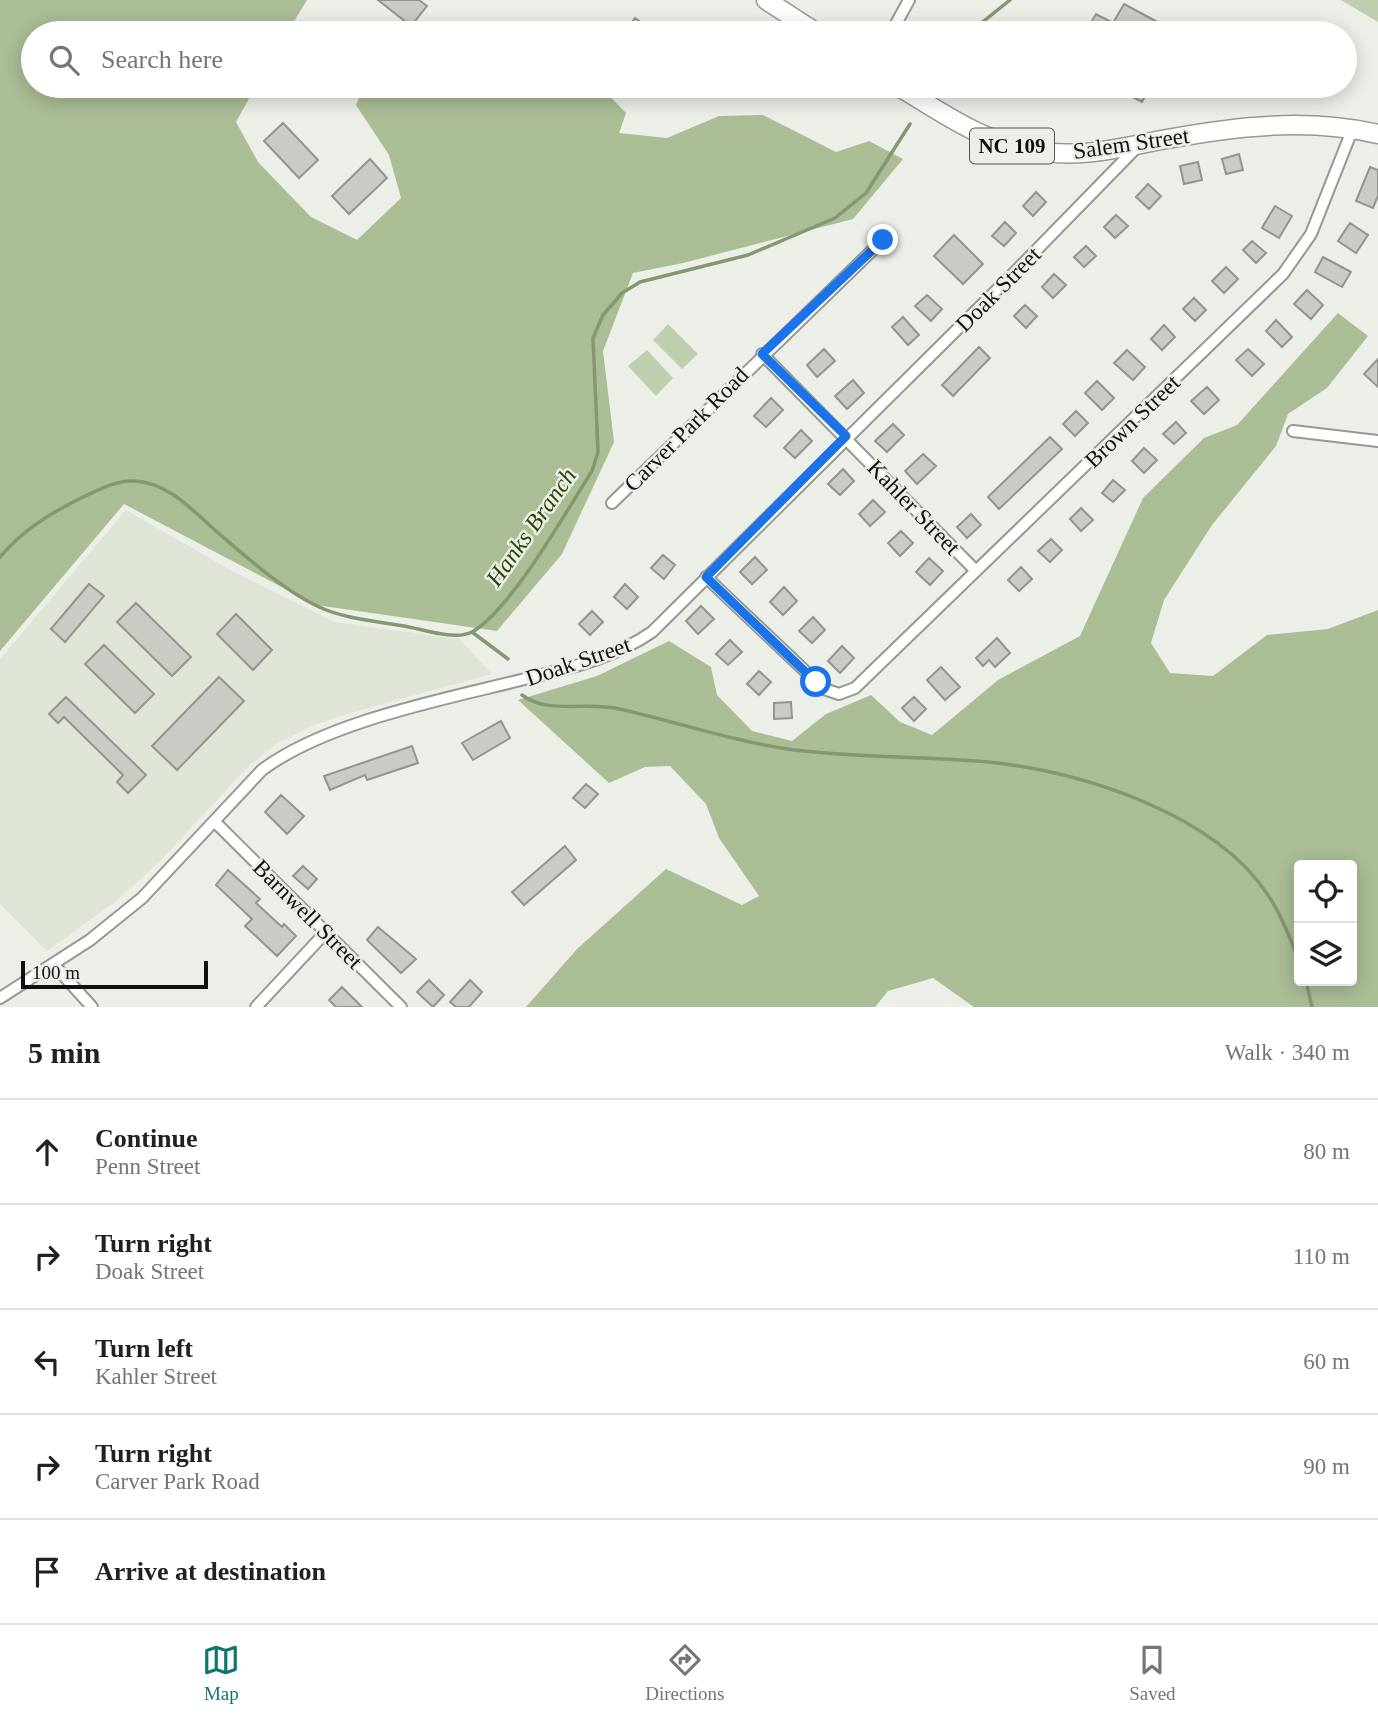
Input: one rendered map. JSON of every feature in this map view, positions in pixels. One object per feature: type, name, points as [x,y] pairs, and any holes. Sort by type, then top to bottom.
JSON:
[{"type":"main road","points":[[766,0],[798,21]]},
{"type":"main road","name":"Salem Street","points":[[918,98],[962,125],[1015,147],[1068,154],[1107,151],[1213,131],[1293,123],[1353,128],[1378,134]]},
{"type":"street","points":[[898,21],[909,0]]},
{"type":"street","name":"Brown Street","points":[[706,577],[824,689],[839,694],[848,692],[863,681],[1283,274],[1311,234],[1353,128]]},
{"type":"street","name":"Doak Street","points":[[0,998],[54,965],[142,898],[262,770],[308,741],[612,654],[652,632],[846,436],[1013,274],[1140,144]]},
{"type":"street","name":"Carver Park Road","points":[[612,503],[762,354],[883,240]]},
{"type":"street","name":"Kahler Street","points":[[762,354],[846,436],[976,571]]},
{"type":"street","points":[[1293,431],[1378,441]]},
{"type":"street","name":"Barnwell Street","points":[[215,822],[401,1007]]},
{"type":"street","points":[[256,1007],[326,932]]},
{"type":"street","points":[[54,965],[92,1007]]},
{"type":"shaded area","points":[[126,510],[229,569],[335,622],[459,639],[492,674],[357,711],[317,724],[277,743],[248,767],[157,864],[115,902],[47,951],[0,904],[0,659]]},
{"type":"green space","points":[[0,0],[307,0],[294,21],[21,21],[21,98],[249,98],[236,122],[258,162],[311,217],[357,240],[401,198],[389,155],[356,105],[359,98],[612,98],[626,113],[619,133],[667,138],[719,116],[763,115],[836,152],[869,141],[903,159],[853,219],[683,263],[633,273],[603,351],[614,442],[562,554],[497,631],[316,605],[124,504],[0,651]]},
{"type":"green space","points":[[1341,0],[1378,0],[1378,22]]},
{"type":"green space","points":[[1338,313],[1368,336],[1327,388],[1288,414],[1276,446],[1212,525],[1164,600],[1151,643],[1170,673],[1213,676],[1267,635],[1328,629],[1378,610],[1378,1007],[974,1007],[933,978],[888,991],[875,1007],[526,1007],[577,949],[666,869],[742,905],[759,896],[719,838],[706,804],[670,766],[645,767],[609,783],[518,700],[597,676],[669,641],[711,667],[717,695],[752,731],[792,741],[826,714],[871,695],[900,722],[932,735],[998,680],[1080,636],[1143,498],[1204,438],[1237,425]]},
{"type":"green space","points":[[668,324],[698,354],[682,369],[653,340]]},
{"type":"green space","points":[[647,350],[673,378],[656,396],[628,366]]},
{"type":"building","points":[[378,0],[419,0],[427,6],[415,21],[405,21]]},
{"type":"building","points":[[1124,4],[1156,21],[1114,21]]},
{"type":"building","points":[[1096,14],[1109,21],[1092,21]]},
{"type":"building","points":[[283,123],[318,160],[299,178],[264,141]]},
{"type":"building","points":[[1239,154],[1243,170],[1226,174],[1222,159]]},
{"type":"building","points":[[370,159],[387,178],[349,214],[332,196]]},
{"type":"building","points":[[1198,162],[1202,180],[1184,184],[1180,166]]},
{"type":"building","points":[[1370,167],[1378,170],[1378,196],[1373,208],[1356,201]]},
{"type":"building","points":[[1148,184],[1161,196],[1149,209],[1136,197]]},
{"type":"building","points":[[1036,192],[1046,202],[1033,216],[1023,206]]},
{"type":"building","points":[[1275,206],[1292,216],[1279,238],[1262,228]]},
{"type":"building","points":[[1116,215],[1128,226],[1115,238],[1104,227]]},
{"type":"building","points":[[1005,222],[1016,233],[1004,246],[992,236]]},
{"type":"building","points":[[1350,223],[1368,235],[1356,253],[1338,241]]},
{"type":"building","points":[[954,235],[983,264],[963,284],[934,256]]},
{"type":"building","points":[[1252,241],[1266,253],[1256,263],[1243,250]]},
{"type":"building","points":[[1086,246],[1096,256],[1084,267],[1074,257]]},
{"type":"building","points":[[1323,257],[1351,272],[1342,287],[1315,272]]},
{"type":"building","points":[[1226,267],[1238,279],[1224,293],[1212,281]]},
{"type":"building","points":[[1054,274],[1066,285],[1053,298],[1042,287]]},
{"type":"building","points":[[1307,290],[1323,305],[1311,319],[1294,304]]},
{"type":"building","points":[[927,295],[942,309],[931,321],[915,306]]},
{"type":"building","points":[[1194,298],[1206,310],[1195,321],[1183,309]]},
{"type":"building","points":[[1025,305],[1037,316],[1026,328],[1014,316]]},
{"type":"building","points":[[903,317],[919,335],[908,345],[892,327]]},
{"type":"building","points":[[1276,320],[1292,337],[1282,347],[1266,331]]},
{"type":"building","points":[[1164,325],[1175,337],[1162,350],[1151,339]]},
{"type":"building","points":[[979,347],[990,358],[953,396],[942,385]]},
{"type":"building","points":[[824,349],[835,361],[817,377],[807,365]]},
{"type":"building","points":[[1248,349],[1264,364],[1252,376],[1236,360]]},
{"type":"building","points":[[1127,350],[1145,367],[1133,380],[1114,363]]},
{"type":"building","points":[[1378,359],[1378,387],[1364,374]]},
{"type":"building","points":[[853,380],[864,393],[847,409],[835,396]]},
{"type":"building","points":[[1097,381],[1114,398],[1102,410],[1085,393]]},
{"type":"building","points":[[1207,387],[1219,400],[1204,414],[1191,401]]},
{"type":"building","points":[[771,398],[783,410],[766,427],[754,416]]},
{"type":"building","points":[[1076,411],[1088,423],[1075,436],[1063,424]]},
{"type":"building","points":[[1176,422],[1186,433],[1174,444],[1163,434]]},
{"type":"building","points":[[893,424],[904,435],[887,452],[875,441]]},
{"type":"building","points":[[801,430],[812,441],[795,458],[784,448]]},
{"type":"building","points":[[1050,437],[1062,449],[999,509],[988,497]]},
{"type":"building","points":[[1144,448],[1157,460],[1144,473],[1132,461]]},
{"type":"building","points":[[923,454],[936,466],[917,484],[905,471]]},
{"type":"building","points":[[843,469],[854,481],[840,495],[828,484]]},
{"type":"building","points":[[1113,480],[1125,490],[1113,502],[1102,493]]},
{"type":"building","points":[[873,500],[885,512],[870,526],[859,514]]},
{"type":"building","points":[[1081,508],[1093,520],[1081,531],[1070,519]]},
{"type":"building","points":[[971,514],[981,525],[967,538],[957,527]]},
{"type":"building","points":[[901,531],[913,543],[900,556],[888,543]]},
{"type":"building","points":[[1051,539],[1062,550],[1050,562],[1038,551]]},
{"type":"building","points":[[663,555],[675,565],[664,579],[651,568]]},
{"type":"building","points":[[755,557],[767,570],[752,584],[740,572]]},
{"type":"building","points":[[929,558],[943,571],[930,585],[916,572]]},
{"type":"building","points":[[1021,567],[1032,579],[1019,591],[1008,580]]},
{"type":"building","points":[[89,584],[104,596],[65,642],[51,629]]},
{"type":"building","points":[[625,584],[638,597],[627,609],[614,597]]},
{"type":"building","points":[[784,587],[797,601],[783,615],[770,602]]},
{"type":"building","points":[[136,603],[191,657],[172,676],[117,622]]},
{"type":"building","points":[[701,606],[714,619],[698,634],[686,621]]},
{"type":"building","points":[[592,611],[603,622],[590,635],[579,624]]},
{"type":"building","points":[[236,614],[272,650],[253,670],[217,634]]},
{"type":"building","points":[[813,617],[825,630],[812,643],[799,631]]},
{"type":"building","points":[[997,638],[1010,653],[995,667],[989,660],[983,666],[976,658]]},
{"type":"building","points":[[730,640],[742,652],[728,665],[716,654]]},
{"type":"building","points":[[104,645],[154,694],[135,713],[85,664]]},
{"type":"building","points":[[842,646],[854,658],[840,673],[828,661]]},
{"type":"building","points":[[941,667],[960,687],[945,700],[927,680]]},
{"type":"building","points":[[759,671],[771,682],[759,695],[747,684]]},
{"type":"building","points":[[219,677],[244,701],[177,770],[152,746]]},
{"type":"building","points":[[66,697],[146,775],[128,793],[117,782],[123,775],[64,717],[58,723],[49,714]]},
{"type":"building","points":[[914,697],[926,709],[914,721],[902,708]]},
{"type":"building","points":[[791,702],[792,718],[774,719],[774,703]]},
{"type":"building","points":[[501,721],[510,738],[473,760],[462,743]]},
{"type":"building","points":[[412,746],[418,763],[367,780],[365,775],[330,790],[324,776]]},
{"type":"building","points":[[586,784],[598,794],[585,808],[573,798]]},
{"type":"building","points":[[281,795],[304,816],[287,834],[265,812]]},
{"type":"building","points":[[565,846],[576,860],[524,905],[512,892]]},
{"type":"building","points":[[303,866],[317,879],[308,889],[293,876]]},
{"type":"building","points":[[228,870],[260,899],[256,903],[296,936],[277,956],[245,926],[252,919],[216,885]]},
{"type":"building","points":[[378,927],[416,959],[401,973],[367,940]]},
{"type":"building","points":[[429,980],[444,995],[433,1007],[417,992]]},
{"type":"building","points":[[470,980],[482,992],[469,1007],[456,1007],[450,1002]]},
{"type":"building","points":[[342,987],[362,1007],[336,1007],[329,1000]]},
{"type":"waterway","name":"Hanks Branch","points":[[984,21],[1010,0]]},
{"type":"waterway","name":"Hanks Branch","points":[[0,557],[37,523],[81,498],[121,482],[148,483],[183,502],[268,574],[317,606],[349,617],[438,634],[457,635],[472,632],[504,603],[521,582],[592,471],[598,452],[593,338],[603,315],[622,293],[640,282],[748,255],[835,218],[866,193],[910,124]]},
{"type":"waterway","points":[[472,632],[508,659]]},
{"type":"waterway","points":[[522,695],[544,705],[619,709],[728,737],[794,750],[989,762],[1064,775],[1104,787],[1181,820],[1215,841],[1244,866],[1268,895],[1294,949]]},
{"type":"waterway","points":[[1307,986],[1312,1007]]},
{"type":"route","points":[[816,682],[706,577],[846,436],[762,354],[883,240]]}]
